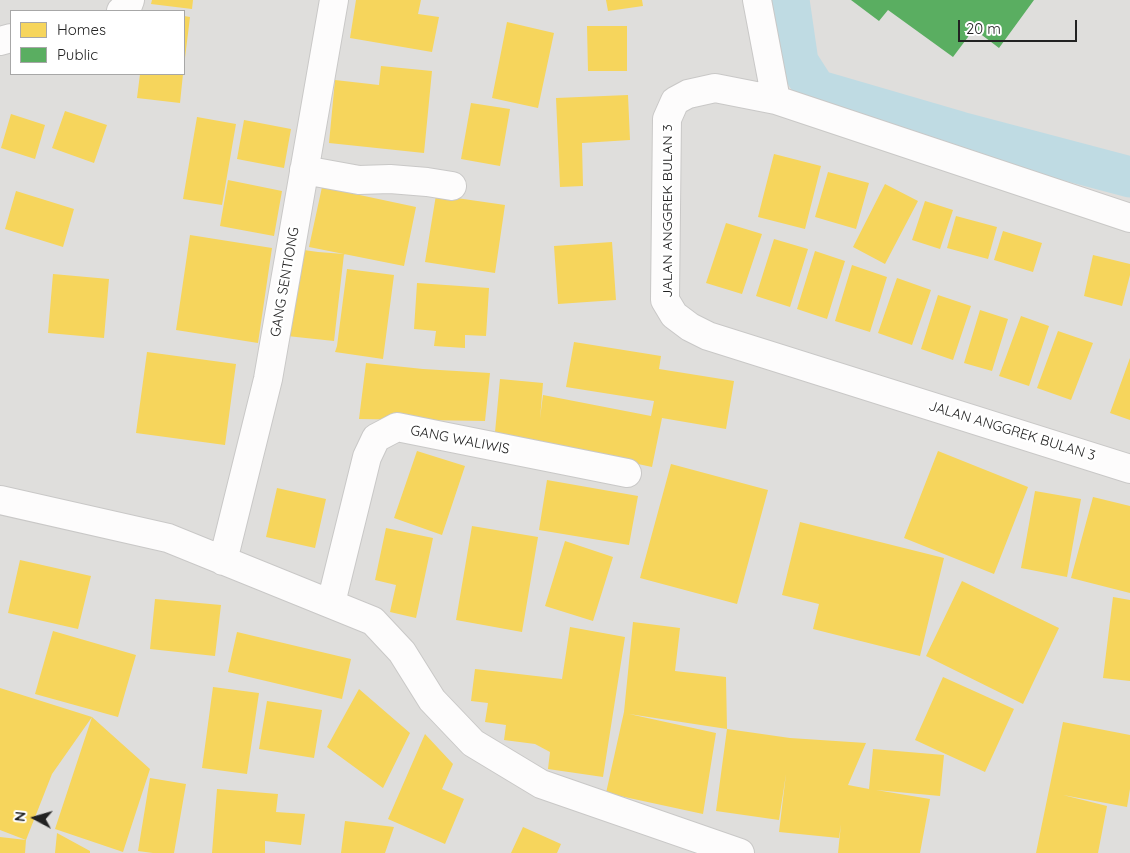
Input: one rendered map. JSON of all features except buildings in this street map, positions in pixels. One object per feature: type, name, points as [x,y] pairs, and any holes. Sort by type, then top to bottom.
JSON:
[{"type":"street","points":[[123,10],[127,8],[130,0]]},
{"type":"street","name":"GANG SENTIONG","points":[[223,560],[268,379],[334,0]]},
{"type":"street","points":[[757,0],[776,100]]},
{"type":"street","name":"JALAN ANGGREK BULAN 3","points":[[1130,218],[776,100],[715,88],[688,94],[675,101],[667,119],[665,300],[674,315],[690,327],[708,336],[1130,469]]},
{"type":"street","points":[[304,170],[359,180],[427,182],[452,186]]},
{"type":"street","name":"GANG WALIWIS","points":[[331,603],[366,457],[376,438],[397,427],[627,473]]},
{"type":"street","points":[[0,500],[168,538],[373,621],[402,652],[432,700],[473,743],[541,784],[740,853]]},
{"type":"shaded area","points":[[0,0],[1130,0],[1130,853],[0,853]]},
{"type":"waterway","points":[[789,0],[798,62],[816,90],[960,132],[1130,177]]}]
